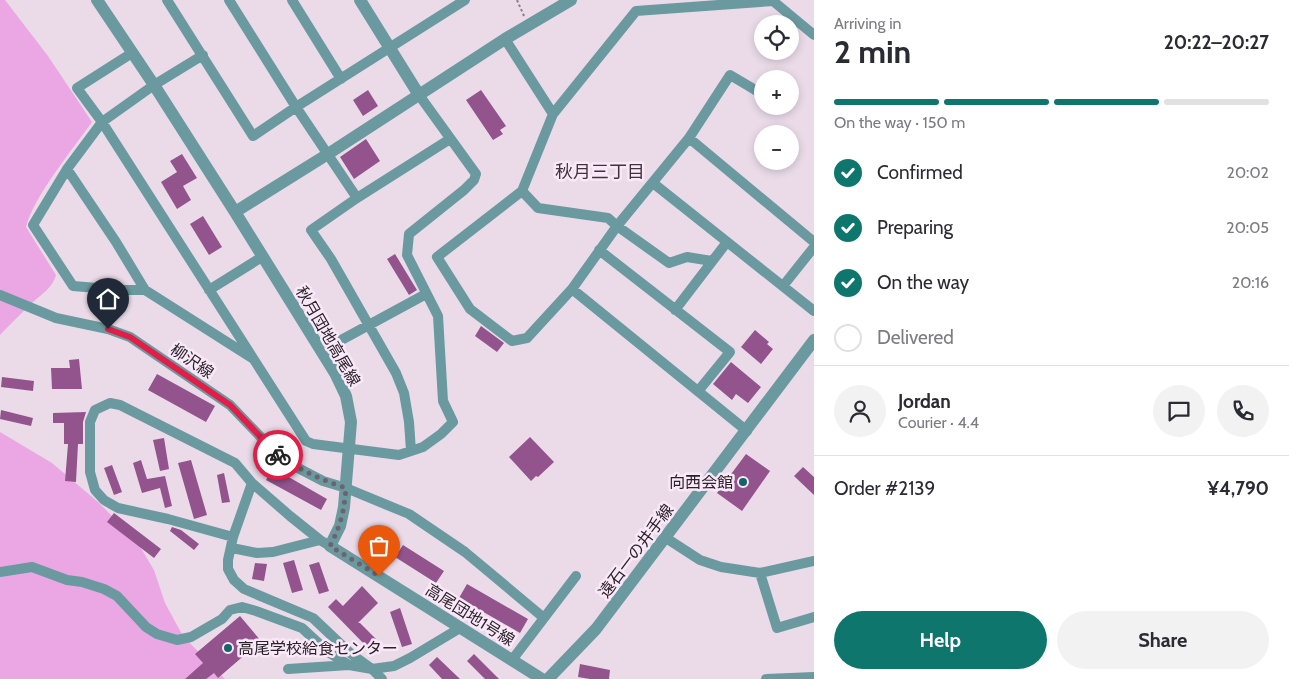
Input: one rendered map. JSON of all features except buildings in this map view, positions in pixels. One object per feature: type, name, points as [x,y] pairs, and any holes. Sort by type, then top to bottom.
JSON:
[{"type":"street","name":"秋月団地高尾線","points":[[98,0],[235,212],[335,373],[346,396],[351,422],[344,506],[340,526],[325,543]]},
{"type":"street","points":[[168,0],[253,136],[465,0]]},
{"type":"street","points":[[229,0],[356,198]]},
{"type":"street","points":[[292,0],[341,79]]},
{"type":"street","points":[[132,53],[77,88],[102,122],[306,441],[313,444],[398,455],[423,447],[441,434],[453,422],[443,401],[438,316],[407,255],[409,234],[464,190],[474,180],[476,174],[420,95],[360,0]]},
{"type":"street","points":[[235,212],[528,25],[571,0]]},
{"type":"street","points":[[754,89],[730,75],[689,138],[617,226],[572,289],[527,338],[512,341],[470,309],[437,257],[522,191],[553,114],[636,11],[703,4],[773,1],[814,35]]},
{"type":"street","points":[[506,39],[553,114]]},
{"type":"street","points":[[145,290],[73,286],[33,225],[42,208],[102,122],[154,85],[203,55]]},
{"type":"street","points":[[689,138],[814,242]]},
{"type":"street","points":[[411,451],[404,393],[396,373],[331,260],[311,230],[356,198],[450,139]]},
{"type":"street","points":[[68,170],[116,242],[145,290],[255,360]]},
{"type":"street","points":[[653,183],[814,311]]},
{"type":"street","points":[[522,191],[538,208],[608,218],[669,263],[687,257],[712,260]]},
{"type":"street","points":[[675,310],[727,242]]},
{"type":"street","points":[[783,286],[814,247]]},
{"type":"street","points":[[600,250],[730,352],[699,390]]},
{"type":"street","points":[[209,290],[262,257]]},
{"type":"street","points":[[572,289],[699,390],[747,431]]},
{"type":"street","points":[[321,351],[426,294]]},
{"type":"street","name":"柳沢線","points":[[0,295],[56,318],[108,329],[130,337],[230,405],[276,453],[298,468],[323,481],[346,488],[409,514],[465,552],[544,618]]},
{"type":"street","name":"遠石一の井手線","points":[[548,679],[596,629],[814,340]]},
{"type":"street","points":[[110,403],[120,405],[235,463],[252,482],[325,543],[257,553],[168,519],[118,508],[104,500],[95,490],[90,472],[90,422],[95,410],[110,403]]},
{"type":"street","points":[[252,482],[228,560],[228,569],[234,580],[244,589],[313,618],[350,654],[372,669],[382,679]]},
{"type":"street","points":[[666,538],[700,560],[721,567],[760,572],[814,561]]},
{"type":"street","name":"高尾団地1号線","points":[[325,543],[542,679]]},
{"type":"street","points":[[0,572],[32,568],[66,580],[82,582],[104,589],[116,596],[146,627],[157,634],[177,640],[191,637],[222,619],[230,610],[242,607],[256,610],[302,628],[328,652],[349,666]]},
{"type":"street","points":[[760,572],[777,628],[814,617]]},
{"type":"street","points":[[512,660],[576,576]]},
{"type":"street","points":[[288,669],[349,666],[372,669],[394,666],[460,628]]},
{"type":"street","points":[[766,679],[814,676]]},
{"type":"path","points":[[517,0],[528,25]]},
{"type":"shaded area","points":[[0,0],[5,0],[48,56],[92,122],[45,187],[30,215],[26,227],[56,275],[54,280],[48,289],[0,335]]},
{"type":"shaded area","points":[[0,432],[52,463],[98,502],[136,540],[154,570],[165,603],[183,636],[225,679],[0,679]]},
{"type":"way so far","points":[[278,455],[323,481],[346,488],[340,526],[330,546],[379,576]]},
{"type":"place","name":"向西会館","points":[[743,482]]},
{"type":"place","name":"高尾学校給食センター","points":[[228,648]]},
{"type":"district","name":"秋月三丁目","points":[[600,172]]},
{"type":"route","points":[[108,329],[130,337],[230,405],[278,455]]}]
